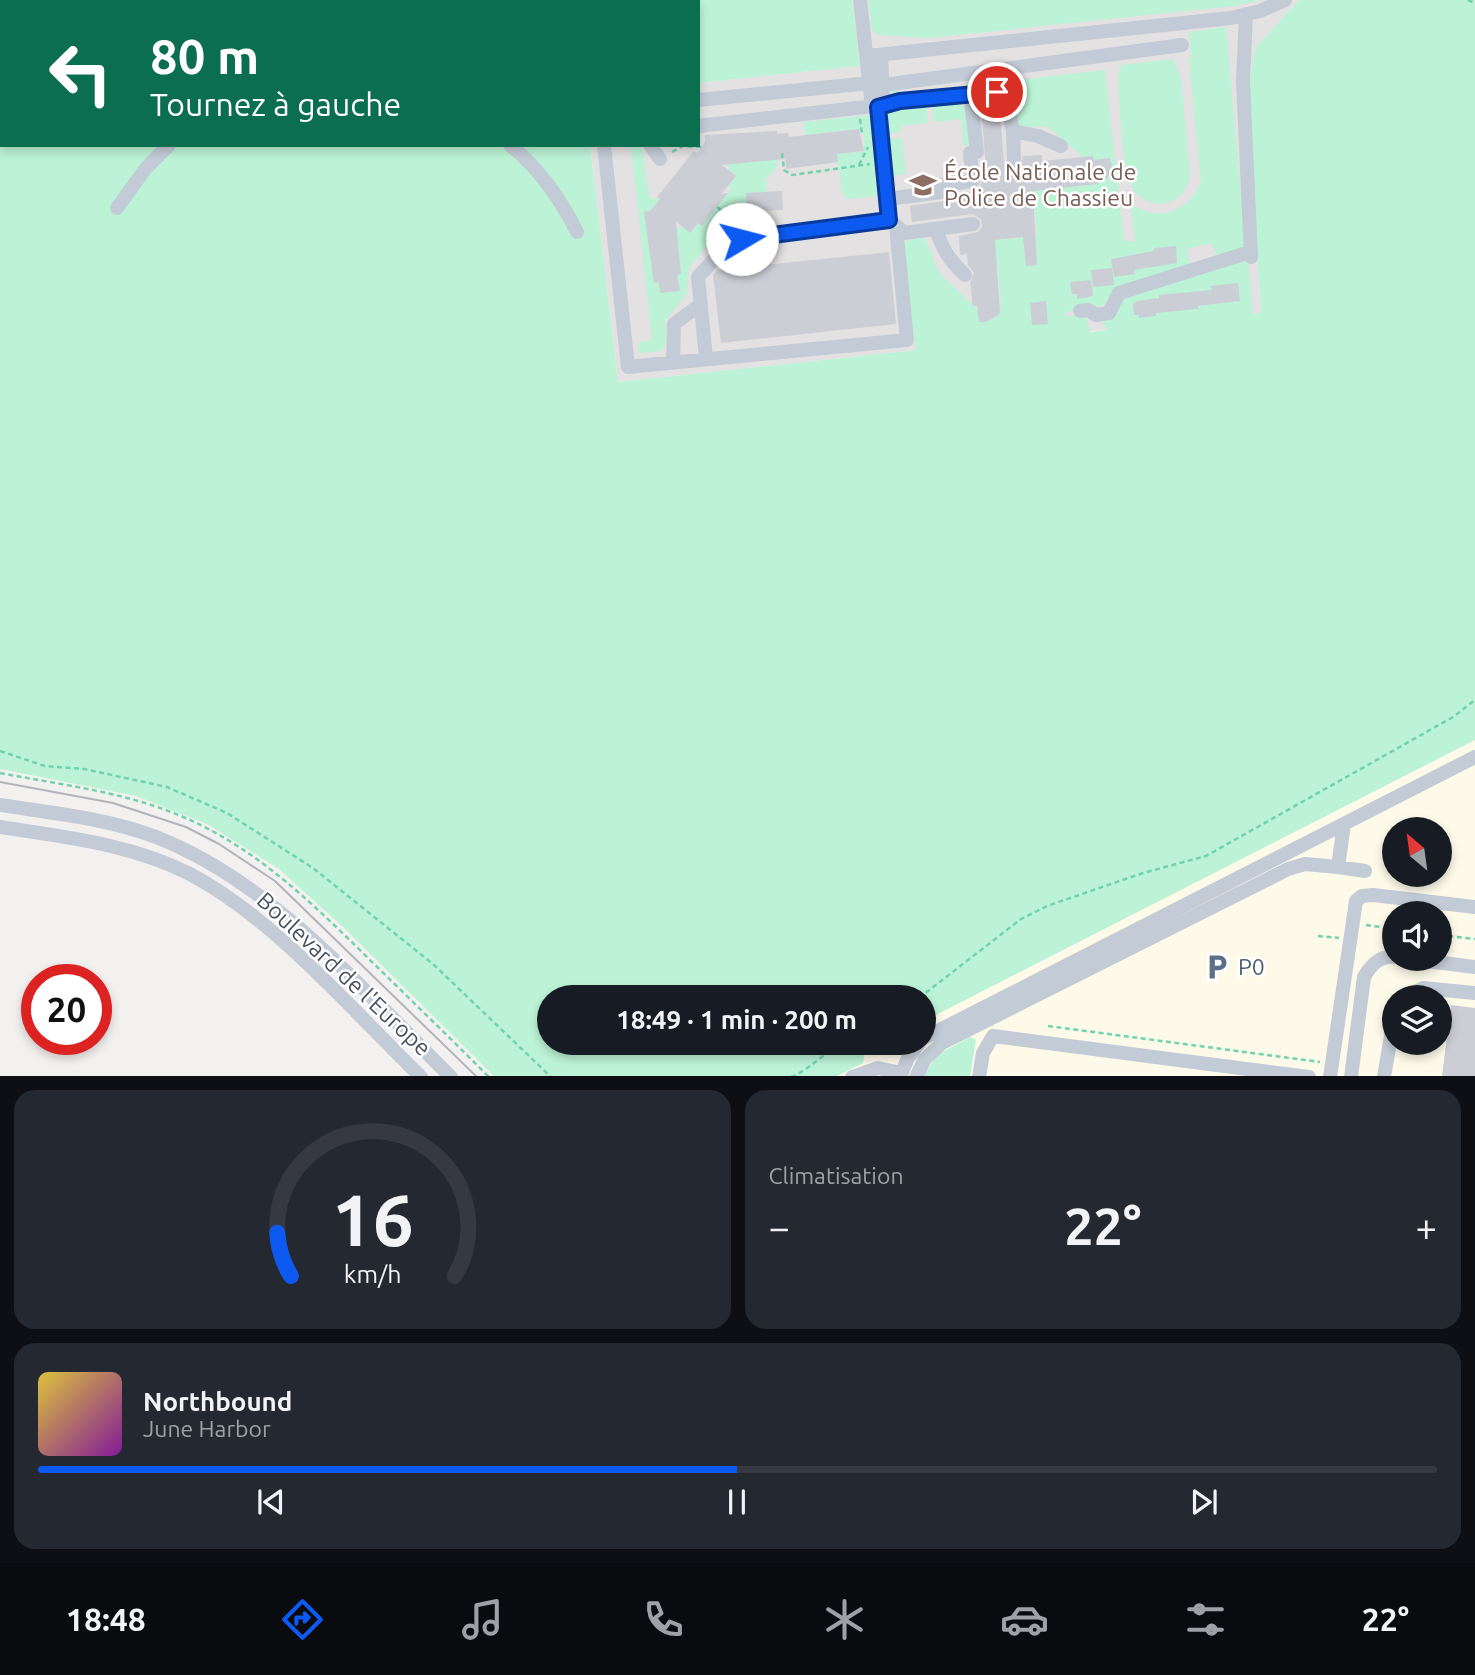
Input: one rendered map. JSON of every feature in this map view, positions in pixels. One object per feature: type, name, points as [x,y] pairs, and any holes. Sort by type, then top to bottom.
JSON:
[{"type":"street","points":[[604,147],[628,367],[906,340],[883,162],[878,107],[883,96],[876,84],[874,55],[860,0]]},
{"type":"street","points":[[874,55],[1246,14],[1284,0]]},
{"type":"street","points":[[1080,311],[1088,310],[1096,315],[1109,313],[1119,293],[1250,255],[1242,81],[1246,14]]},
{"type":"street","points":[[700,100],[876,84],[1182,45]]},
{"type":"street","points":[[700,126],[997,92],[1006,97],[1013,131],[1014,161]]},
{"type":"street","points":[[887,198],[942,192],[941,185],[973,181],[970,153],[977,152],[970,94]]},
{"type":"street","points":[[1013,131],[1038,136],[1060,146]]},
{"type":"street","points":[[117,208],[146,168],[167,147]]},
{"type":"street","points":[[512,147],[542,176],[577,232]]},
{"type":"street","points":[[651,147],[660,159]]},
{"type":"street","points":[[706,358],[698,277],[722,251],[742,239],[892,223],[904,233],[973,224]]},
{"type":"street","points":[[936,229],[940,244],[950,262],[965,275]]},
{"type":"street","points":[[673,362],[674,324],[701,304]]},
{"type":"street","points":[[936,1032],[1475,757]]},
{"type":"street","points":[[0,805],[103,821],[129,828],[158,837],[225,871],[256,891],[294,923],[451,1076]]},
{"type":"street","points":[[1338,867],[1344,824]]},
{"type":"street","name":"Boulevard de l'Europe","points":[[0,827],[104,843],[189,874],[265,924],[421,1076]]},
{"type":"street","points":[[906,1075],[942,1043],[1288,869],[1305,864],[1365,871]]},
{"type":"street","points":[[1328,1070],[1356,901],[1362,895],[1373,895],[1475,907]]},
{"type":"street","points":[[1351,1076],[1364,977],[1372,964],[1382,959]]},
{"type":"street","points":[[1452,964],[1475,967]]},
{"type":"street","points":[[1452,991],[1475,993]]},
{"type":"street","points":[[979,1076],[983,1053],[993,1037],[1309,1076]]},
{"type":"street","points":[[906,1075],[914,1055]]},
{"type":"street","points":[[1384,1076],[1388,1055]]},
{"type":"street","points":[[852,1076],[878,1068],[906,1075]]},
{"type":"path","points":[[1468,0],[1475,3]]},
{"type":"path","points":[[859,165],[869,142]]},
{"type":"path","points":[[660,159],[681,147]]},
{"type":"path","points":[[782,153],[784,170],[792,175],[883,162]]},
{"type":"path","points":[[717,206],[735,220],[742,239]]},
{"type":"path","points":[[936,985],[1020,919],[1059,902],[1206,856],[1452,717],[1475,700]]},
{"type":"path","points":[[0,751],[45,766],[84,769],[167,787],[227,813],[313,868],[433,964],[551,1076]]},
{"type":"path","points":[[1452,936],[1475,939]]},
{"type":"path","points":[[1048,1026],[1328,1070]]},
{"type":"path","points":[[791,1076],[803,1072],[824,1055]]},
{"type":"shaded area","name":"École Nationale de Police de Chassieu","points":[[852,0],[1299,0],[1256,47],[1247,92],[1261,313],[618,382],[590,147],[700,147],[700,83],[859,66]]},
{"type":"shaded area","points":[[1475,739],[1475,1076],[818,1076],[858,1055],[936,1055],[936,1015]]},
{"type":"green space","points":[[700,0],[852,0],[860,66],[700,83]]},
{"type":"green space","points":[[868,0],[1261,0],[1234,6],[929,38],[879,35],[873,32]]},
{"type":"green space","points":[[1299,0],[1475,0],[1475,740],[936,1015],[936,985],[537,985],[537,1055],[864,1055],[863,1063],[837,1076],[494,1076],[343,927],[279,869],[209,825],[136,796],[0,769],[0,147],[590,147],[618,382],[916,350],[902,246],[917,235],[927,242],[941,274],[972,302],[973,306],[977,306],[979,322],[986,322],[1000,311],[1001,302],[996,252],[983,241],[1037,236],[1032,179],[1045,190],[1096,184],[1107,179],[1107,172],[1112,168],[1110,159],[1094,160],[1093,156],[1083,157],[1047,126],[1020,128],[1010,99],[894,97],[891,90],[897,86],[898,94],[1105,70],[1124,241],[1135,241],[1131,204],[1152,213],[1172,211],[1189,200],[1201,181],[1189,32],[1226,27],[1246,251],[1219,258],[1211,243],[1187,249],[1190,267],[1112,293],[1104,305],[1065,312],[1065,316],[1085,315],[1090,332],[1107,330],[1102,321],[1120,297],[1248,259],[1253,314],[1261,313],[1247,92],[1256,47]]},
{"type":"green space","points":[[1173,59],[1181,77],[1190,176],[1179,196],[1166,203],[1155,203],[1140,197],[1130,184],[1123,149],[1118,79],[1121,65]]},
{"type":"green space","points":[[958,103],[965,107],[971,145],[964,146],[961,119],[934,122],[932,106]]},
{"type":"green space","points":[[926,106],[928,123],[901,126],[901,132],[887,134],[885,117],[890,111]]},
{"type":"green space","points":[[869,115],[873,122],[881,191],[875,196],[848,199],[842,193],[837,154],[864,151],[864,133],[860,134],[859,129],[805,135],[804,122]]},
{"type":"green space","points":[[902,138],[906,174],[891,176],[887,139]]},
{"type":"green space","points":[[631,147],[641,147],[650,198],[660,199],[650,211],[644,212],[655,283],[659,282],[660,293],[679,290],[677,275],[681,274],[676,228],[683,227],[690,233],[698,223],[702,225],[731,189],[728,186],[736,176],[729,170],[728,164],[777,157],[778,166],[766,179],[767,192],[746,193],[745,215],[726,221],[689,268],[687,294],[665,321],[667,341],[661,351],[640,353],[637,343],[652,340]]},
{"type":"green space","points":[[970,1037],[976,1040],[970,1076],[924,1076],[937,1055]]},
{"type":"building","points":[[1000,114],[1004,162],[1010,170],[1020,169],[1023,156],[1042,155],[1042,161],[1093,156],[1094,160],[1110,158],[1112,168],[1107,179],[1097,184],[1033,191],[1037,265],[1026,266],[1023,237],[995,240],[1000,311],[999,315],[986,322],[979,322],[977,306],[973,306],[970,283],[974,273],[968,265],[967,254],[960,255],[959,236],[978,232],[982,227],[981,219],[972,214],[912,222],[910,206],[964,198],[970,191],[979,188],[986,172],[982,116]]},
{"type":"building","points":[[859,129],[864,151],[837,154],[838,162],[786,169],[785,159],[722,165],[736,176],[721,194],[728,193],[702,226],[698,223],[690,233],[676,221],[680,291],[660,293],[659,282],[654,283],[644,212],[650,211],[660,199],[657,197],[694,151],[697,153],[705,142],[705,135],[777,131],[777,134],[788,133],[789,137]]},
{"type":"building","points":[[782,191],[783,210],[747,212],[746,193]]},
{"type":"building","points":[[1176,246],[1177,263],[1134,270],[1135,274],[1114,277],[1111,259],[1154,251],[1154,248]]},
{"type":"building","points":[[889,252],[896,324],[721,343],[713,275],[717,270]]},
{"type":"building","points":[[1112,268],[1114,285],[1093,287],[1091,270]]},
{"type":"building","points":[[1091,280],[1093,296],[1077,299],[1077,294],[1072,294],[1070,282]]},
{"type":"building","points":[[1238,283],[1240,301],[1156,313],[1156,316],[1139,318],[1139,315],[1134,315],[1133,304],[1137,301],[1159,298],[1159,295],[1212,290],[1211,286]]},
{"type":"building","points":[[1046,301],[1048,324],[1032,325],[1030,303]]},
{"type":"building","points":[[1452,1005],[1475,1008],[1475,1076],[1442,1076],[1445,1055],[1452,1055]]},
{"type":"tram line","points":[[0,782],[113,803],[186,827],[219,844],[275,881],[476,1076]]},
{"type":"place","name":"École Nationale de Police de Chassieu","points":[[923,185]]},
{"type":"place","name":"P0","points":[[1217,967]]},
{"type":"route","points":[[742,239],[889,220],[878,107],[900,101],[997,92]]}]
